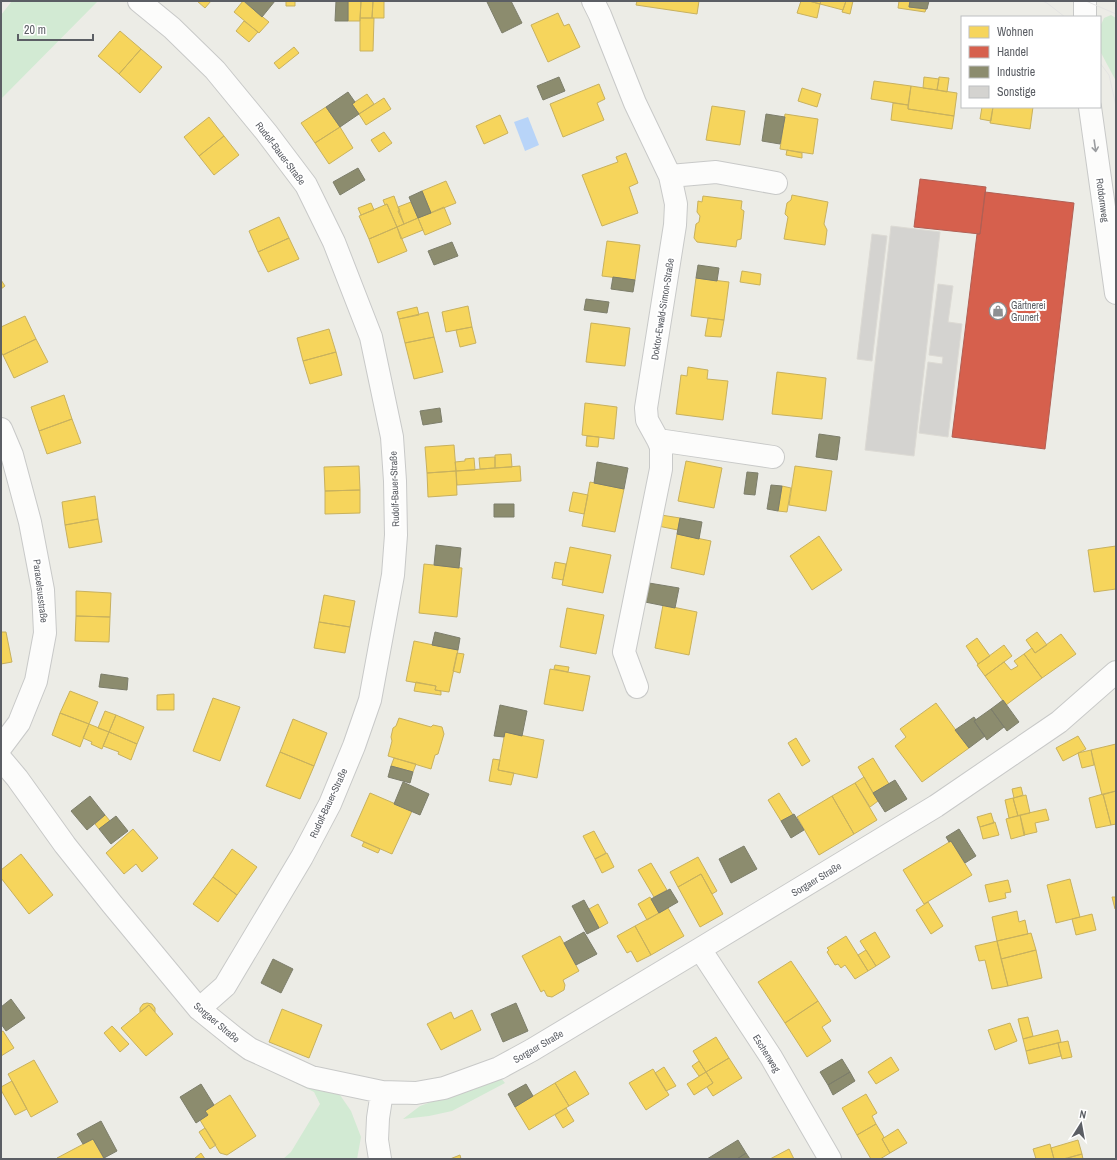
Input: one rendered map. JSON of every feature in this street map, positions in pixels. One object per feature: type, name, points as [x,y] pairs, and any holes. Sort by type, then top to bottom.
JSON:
[{"type":"street","name":"Rudolf-Bauer-Straße","points":[[139,1],[172,28],[215,70],[266,132],[306,185],[334,242],[371,337],[392,437],[395,481],[396,535],[393,575],[370,700],[354,746],[330,804],[302,857],[225,986],[199,1009]]},
{"type":"street","name":"Doktor-Ewald-Simon-Straße","points":[[593,1],[635,103],[670,176],[676,204],[675,225],[646,408],[647,420],[661,447],[661,469],[624,652],[637,687]]},
{"type":"street","points":[[1085,1],[1085,16]]},
{"type":"street","name":"Rotdornweg","points":[[1090,108],[1116,293]]},
{"type":"street","points":[[670,176],[716,172],[776,183]]},
{"type":"street","name":"Paracelsusstraße","points":[[1,429],[12,455],[30,522],[43,590],[46,633],[36,681],[19,723],[1,747]]},
{"type":"street","points":[[658,440],[773,457]]},
{"type":"street","name":"Sorgaer Straße","points":[[1,759],[17,778],[65,845],[199,1009],[250,1049],[311,1077],[382,1092],[416,1094],[444,1088],[499,1068],[532,1050],[700,949],[936,806],[1059,722],[1116,672]]},
{"type":"street","name":"Eschenweg","points":[[700,949],[771,1057],[830,1159]]},
{"type":"street","points":[[380,1159],[377,1140],[378,1118],[382,1092]]},
{"type":"green space","points":[[12,1],[98,1],[1,99],[1,15]]},
{"type":"green space","points":[[1111,15],[1116,18],[1116,81],[1101,53],[1101,25],[1104,18]]},
{"type":"green space","points":[[258,1064],[328,1088],[340,1095],[351,1111],[361,1137],[357,1159],[283,1159],[291,1152],[320,1104],[314,1092]]},
{"type":"green space","points":[[500,1077],[505,1083],[452,1111],[429,1116],[403,1119],[420,1106]]},
{"type":"water","points":[[528,117],[539,145],[525,151],[514,122]]},
{"type":"building: Wohnen","points":[[197,1],[211,1],[205,8]]},
{"type":"building: Wohnen","points":[[243,1],[269,22],[259,33],[234,12]]},
{"type":"building: Wohnen","points":[[286,1],[295,1],[295,6],[286,6]]},
{"type":"building: Wohnen","points":[[348,1],[361,1],[360,21],[348,21]]},
{"type":"building: Wohnen","points":[[361,1],[373,1],[372,18],[360,18]]},
{"type":"building: Wohnen","points":[[373,1],[384,1],[384,18],[372,18]]},
{"type":"building: Wohnen","points":[[637,1],[699,1],[697,14],[636,5]]},
{"type":"building: Wohnen","points":[[801,1],[809,1],[820,4],[817,18],[797,13]]},
{"type":"building: Wohnen","points":[[809,1],[821,1],[820,4]]},
{"type":"building: Wohnen","points":[[821,1],[846,1],[843,10],[820,4]]},
{"type":"building: Wohnen","points":[[846,1],[853,1],[850,14],[842,12]]},
{"type":"building: Wohnen","points":[[899,1],[910,1],[909,7],[926,9],[925,12],[898,8]]},
{"type":"building: Wohnen","points":[[558,13],[564,26],[569,24],[580,47],[548,62],[531,25]]},
{"type":"building: Wohnen","points":[[360,18],[374,18],[373,51],[360,51]]},
{"type":"building: Wohnen","points":[[244,21],[258,32],[249,42],[236,31]]},
{"type":"building: Wohnen","points":[[120,31],[141,49],[119,74],[98,56]]},
{"type":"building: Wohnen","points":[[294,47],[299,53],[279,69],[274,63]]},
{"type":"building: Wohnen","points":[[141,49],[162,67],[140,93],[119,74]]},
{"type":"building: Wohnen","points":[[924,77],[939,79],[937,90],[923,88]]},
{"type":"building: Wohnen","points":[[939,77],[949,78],[947,92],[937,90]]},
{"type":"building: Wohnen","points":[[874,81],[911,86],[908,105],[871,99]]},
{"type":"building: Wohnen","points":[[599,84],[605,99],[597,103],[604,120],[563,137],[550,104]]},
{"type":"building: Wohnen","points":[[911,86],[957,93],[954,116],[908,109]]},
{"type":"building: Wohnen","points":[[802,88],[821,94],[817,107],[798,101]]},
{"type":"building: Wohnen","points":[[367,94],[374,104],[359,114],[352,104]]},
{"type":"building: Wohnen","points":[[384,98],[391,109],[366,125],[359,114]]},
{"type":"building: Wohnen","points":[[893,103],[908,105],[908,109],[954,116],[952,129],[891,120]]},
{"type":"building: Wohnen","points":[[712,106],[745,111],[740,145],[706,140]]},
{"type":"building: Wohnen","points":[[326,107],[340,127],[315,143],[301,123]]},
{"type":"building: Wohnen","points":[[982,108],[993,108],[991,121],[980,119]]},
{"type":"building: Wohnen","points":[[993,108],[1033,108],[1030,129],[990,123]]},
{"type":"building: Wohnen","points":[[785,114],[818,119],[813,154],[780,149]]},
{"type":"building: Wohnen","points":[[500,115],[508,133],[484,144],[476,126]]},
{"type":"building: Wohnen","points":[[209,117],[224,136],[199,156],[184,137]]},
{"type":"building: Wohnen","points":[[340,127],[353,148],[329,164],[315,143]]},
{"type":"building: Wohnen","points":[[384,132],[392,143],[379,152],[371,140]]},
{"type":"building: Wohnen","points":[[224,136],[239,155],[214,175],[199,156]]},
{"type":"building: Wohnen","points":[[787,150],[802,153],[802,158],[786,155]]},
{"type":"building: Wohnen","points":[[626,153],[638,183],[629,187],[638,213],[602,226],[582,175],[618,162],[616,157]]},
{"type":"building: Wohnen","points":[[446,181],[456,203],[431,213],[422,191]]},
{"type":"building: Wohnen","points":[[792,195],[828,202],[824,224],[827,230],[825,245],[784,239],[788,217],[785,214],[787,203],[791,200]]},
{"type":"building: Wohnen","points":[[394,196],[404,224],[397,227],[387,204],[385,205],[383,200]]},
{"type":"building: Wohnen","points":[[703,196],[742,201],[741,209],[744,211],[741,239],[737,240],[736,247],[697,242],[694,238],[696,224],[699,222],[700,216],[697,212],[698,201],[702,202]]},
{"type":"building: Wohnen","points":[[411,202],[418,218],[404,224],[398,211],[400,210],[398,207]]},
{"type":"building: Wohnen","points":[[371,203],[374,210],[361,215],[358,208]]},
{"type":"building: Wohnen","points":[[387,204],[397,227],[369,239],[359,216]]},
{"type":"building: Wohnen","points":[[444,207],[451,224],[425,235],[418,218]]},
{"type":"building: Wohnen","points":[[279,217],[289,238],[258,252],[249,231]]},
{"type":"building: Wohnen","points":[[418,218],[423,230],[401,239],[397,227]]},
{"type":"building: Wohnen","points":[[397,227],[407,251],[378,263],[369,239]]},
{"type":"building: Wohnen","points":[[289,238],[299,259],[268,272],[258,252]]},
{"type":"building: Wohnen","points":[[607,241],[640,245],[635,280],[602,276]]},
{"type":"building: Wohnen","points":[[742,271],[761,274],[760,285],[740,282]]},
{"type":"building: Wohnen","points":[[696,278],[729,282],[724,320],[691,316]]},
{"type":"building: Wohnen","points":[[1,280],[5,286],[1,289]]},
{"type":"building: Wohnen","points":[[468,306],[472,327],[446,332],[442,312]]},
{"type":"building: Wohnen","points":[[417,307],[419,315],[399,319],[397,312]]},
{"type":"building: Wohnen","points":[[428,312],[434,337],[405,343],[399,319]]},
{"type":"building: Wohnen","points":[[25,316],[36,339],[3,355],[1,352],[1,327]]},
{"type":"building: Wohnen","points":[[708,318],[724,320],[721,337],[705,336]]},
{"type":"building: Wohnen","points":[[591,323],[630,328],[625,366],[586,362]]},
{"type":"building: Wohnen","points":[[472,327],[476,343],[460,347],[456,330]]},
{"type":"building: Wohnen","points":[[329,329],[336,352],[303,361],[297,338]]},
{"type":"building: Wohnen","points":[[434,337],[443,372],[414,379],[405,343]]},
{"type":"building: Wohnen","points":[[36,339],[48,362],[14,378],[3,355]]},
{"type":"building: Wohnen","points":[[336,352],[342,375],[310,384],[303,361]]},
{"type":"building: Wohnen","points":[[688,367],[708,370],[707,379],[728,381],[723,420],[676,414],[681,375],[687,376]]},
{"type":"building: Wohnen","points":[[777,372],[826,378],[822,419],[772,414]]},
{"type":"building: Wohnen","points":[[64,395],[72,419],[39,431],[31,407]]},
{"type":"building: Wohnen","points":[[585,403],[617,407],[614,439],[582,435]]},
{"type":"building: Wohnen","points":[[72,419],[81,443],[47,454],[39,431]]},
{"type":"building: Wohnen","points":[[587,436],[599,437],[598,447],[586,446]]},
{"type":"building: Wohnen","points":[[454,445],[456,471],[427,473],[425,447]]},
{"type":"building: Wohnen","points":[[511,454],[512,467],[495,468],[495,455]]},
{"type":"building: Wohnen","points":[[495,457],[495,468],[480,469],[479,458]]},
{"type":"building: Wohnen","points":[[474,458],[475,470],[456,471],[455,462]]},
{"type":"building: Wohnen","points":[[686,461],[722,468],[714,508],[678,501]]},
{"type":"building: Wohnen","points":[[359,466],[360,490],[325,491],[324,467]]},
{"type":"building: Wohnen","points":[[520,466],[521,481],[457,485],[456,471]]},
{"type":"building: Wohnen","points":[[795,466],[832,471],[826,511],[789,505]]},
{"type":"building: Wohnen","points":[[456,471],[457,495],[428,497],[427,473]]},
{"type":"building: Wohnen","points":[[590,482],[624,489],[615,532],[582,526]]},
{"type":"building: Wohnen","points":[[782,486],[791,488],[787,512],[778,511]]},
{"type":"building: Wohnen","points":[[360,490],[360,513],[325,514],[325,491]]},
{"type":"building: Wohnen","points":[[573,492],[588,495],[584,514],[569,511]]},
{"type":"building: Wohnen","points":[[95,496],[98,519],[65,525],[62,502]]},
{"type":"building: Wohnen","points":[[661,515],[680,518],[678,530],[658,526]]},
{"type":"building: Wohnen","points":[[98,519],[102,542],[69,548],[65,525]]},
{"type":"building: Wohnen","points":[[677,534],[711,541],[704,575],[671,568]]},
{"type":"building: Wohnen","points":[[819,536],[842,570],[812,590],[790,556]]},
{"type":"building: Wohnen","points":[[1116,546],[1116,589],[1094,592],[1088,550]]},
{"type":"building: Wohnen","points":[[570,547],[611,555],[603,593],[562,585]]},
{"type":"building: Wohnen","points":[[555,562],[566,564],[563,580],[552,578]]},
{"type":"building: Wohnen","points":[[424,564],[462,568],[457,617],[419,613]]},
{"type":"building: Wohnen","points":[[76,591],[111,593],[110,617],[76,616]]},
{"type":"building: Wohnen","points":[[324,595],[355,601],[350,627],[319,622]]},
{"type":"building: Wohnen","points":[[663,605],[697,612],[689,655],[655,648]]},
{"type":"building: Wohnen","points":[[567,608],[604,615],[596,654],[560,647]]},
{"type":"building: Wohnen","points":[[76,616],[110,617],[109,642],[75,641]]},
{"type":"building: Wohnen","points":[[319,622],[350,627],[345,653],[314,648]]},
{"type":"building: Wohnen","points":[[1,632],[6,632],[12,662],[1,664]]},
{"type":"building: Wohnen","points":[[1037,632],[1047,645],[1035,653],[1026,640]]},
{"type":"building: Wohnen","points":[[1061,634],[1076,654],[1042,678],[1024,654],[1032,648],[1035,653]]},
{"type":"building: Wohnen","points":[[977,638],[990,656],[978,664],[966,646]]},
{"type":"building: Wohnen","points":[[414,641],[458,650],[449,692],[435,690],[436,686],[406,681]]},
{"type":"building: Wohnen","points":[[1004,645],[1012,656],[985,676],[977,665]]},
{"type":"building: Wohnen","points":[[457,653],[464,654],[460,673],[453,671]]},
{"type":"building: Wohnen","points":[[1024,654],[1042,678],[1006,705],[985,676],[1004,662],[1011,670],[1018,666],[1014,661]]},
{"type":"building: Wohnen","points":[[555,665],[569,667],[568,672],[554,669]]},
{"type":"building: Wohnen","points":[[550,669],[590,676],[583,711],[544,704]]},
{"type":"building: Wohnen","points":[[416,682],[436,686],[435,690],[441,691],[441,695],[414,691]]},
{"type":"building: Wohnen","points":[[70,691],[98,702],[89,724],[60,713]]},
{"type":"building: Wohnen","points":[[174,694],[174,710],[157,710],[157,695]]},
{"type":"building: Wohnen","points":[[213,698],[240,707],[220,761],[193,751]]},
{"type":"building: Wohnen","points":[[936,703],[969,748],[922,782],[895,746],[906,737],[900,729]]},
{"type":"building: Wohnen","points":[[105,711],[116,715],[109,732],[98,728]]},
{"type":"building: Wohnen","points":[[60,713],[89,724],[80,747],[52,735]]},
{"type":"building: Wohnen","points":[[116,715],[144,727],[137,744],[109,732]]},
{"type":"building: Wohnen","points":[[399,718],[431,727],[433,725],[442,727],[444,734],[438,754],[435,755],[431,769],[388,756],[392,741],[391,737],[393,728],[396,726]]},
{"type":"building: Wohnen","points":[[293,719],[327,733],[314,766],[280,752]]},
{"type":"building: Wohnen","points":[[89,724],[109,732],[102,749],[83,738]]},
{"type":"building: Wohnen","points":[[109,732],[137,744],[131,760],[118,754],[119,752],[103,746]]},
{"type":"building: Wohnen","points":[[505,732],[544,740],[537,778],[498,770]]},
{"type":"building: Wohnen","points":[[1078,736],[1086,749],[1063,761],[1056,748]]},
{"type":"building: Wohnen","points":[[796,738],[810,761],[802,766],[788,743]]},
{"type":"building: Wohnen","points":[[1116,744],[1116,791],[1102,795],[1091,750]]},
{"type":"building: Wohnen","points":[[1091,750],[1094,765],[1082,768],[1078,753]]},
{"type":"building: Wohnen","points":[[280,752],[314,766],[300,799],[266,786]]},
{"type":"building: Wohnen","points":[[394,758],[416,764],[413,772],[391,766]]},
{"type":"building: Wohnen","points":[[873,758],[889,784],[873,793],[858,767]]},
{"type":"building: Wohnen","points":[[493,759],[500,760],[498,770],[514,773],[511,785],[489,781]]},
{"type":"building: Wohnen","points":[[864,777],[878,801],[870,807],[855,783]]},
{"type":"building: Wohnen","points":[[855,783],[877,820],[854,834],[832,796]]},
{"type":"building: Wohnen","points":[[1021,787],[1023,795],[1014,798],[1012,789]]},
{"type":"building: Wohnen","points":[[1116,791],[1116,824],[1111,825],[1103,794]]},
{"type":"building: Wohnen","points":[[370,793],[412,811],[392,854],[351,836]]},
{"type":"building: Wohnen","points":[[779,793],[793,815],[781,821],[768,800]]},
{"type":"building: Wohnen","points":[[1103,794],[1111,825],[1096,828],[1089,798]]},
{"type":"building: Wohnen","points":[[1026,795],[1030,813],[1018,816],[1013,798]]},
{"type":"building: Wohnen","points":[[832,796],[854,834],[819,855],[797,817]]},
{"type":"building: Wohnen","points":[[1013,798],[1018,816],[1009,818],[1005,800]]},
{"type":"building: Wohnen","points":[[1046,809],[1049,820],[1035,823],[1037,832],[1024,835],[1020,815]]},
{"type":"building: Wohnen","points":[[991,813],[994,823],[980,827],[977,817]]},
{"type":"building: Wohnen","points":[[105,815],[110,821],[99,829],[95,824]]},
{"type":"building: Wohnen","points":[[1020,815],[1025,835],[1011,839],[1006,819]]},
{"type":"building: Wohnen","points":[[995,822],[999,835],[983,839],[980,827]]},
{"type":"building: Wohnen","points":[[133,829],[158,858],[142,872],[136,864],[124,874],[106,853]]},
{"type":"building: Wohnen","points":[[594,831],[606,853],[595,859],[583,836]]},
{"type":"building: Wohnen","points":[[951,841],[972,875],[924,904],[903,870]]},
{"type":"building: Wohnen","points":[[364,842],[380,849],[378,853],[362,846]]},
{"type":"building: Wohnen","points":[[232,849],[257,867],[237,895],[213,877]]},
{"type":"building: Wohnen","points":[[607,853],[614,867],[602,873],[595,859]]},
{"type":"building: Wohnen","points":[[21,854],[53,895],[29,914],[1,878],[1,870]]},
{"type":"building: Wohnen","points":[[698,857],[717,891],[712,894],[701,874],[678,887],[670,872]]},
{"type":"building: Wohnen","points":[[651,863],[667,890],[654,897],[638,870]]},
{"type":"building: Wohnen","points":[[701,874],[723,914],[700,927],[678,887]]},
{"type":"building: Wohnen","points":[[213,877],[237,895],[218,922],[193,904]]},
{"type":"building: Wohnen","points":[[1070,879],[1080,917],[1056,923],[1047,885]]},
{"type":"building: Wohnen","points":[[1008,880],[1011,892],[1005,893],[1006,898],[989,902],[985,885]]},
{"type":"building: Wohnen","points":[[650,897],[659,913],[647,920],[638,904]]},
{"type":"building: Wohnen","points":[[1112,897],[1116,897],[1115,909]]},
{"type":"building: Wohnen","points":[[928,902],[943,926],[931,934],[916,910]]},
{"type":"building: Wohnen","points":[[598,904],[608,923],[599,928],[589,909]]},
{"type":"building: Wohnen","points":[[668,908],[684,936],[651,955],[635,926]]},
{"type":"building: Wohnen","points":[[1017,911],[1019,922],[1025,920],[1028,934],[997,941],[992,917]]},
{"type":"building: Wohnen","points":[[1092,914],[1096,930],[1076,935],[1072,919]]},
{"type":"building: Wohnen","points":[[635,926],[651,955],[637,962],[631,951],[627,953],[617,936]]},
{"type":"building: Wohnen","points":[[875,932],[890,957],[876,966],[860,941]]},
{"type":"building: Wohnen","points":[[1031,933],[1036,950],[1001,959],[997,941]]},
{"type":"building: Wohnen","points":[[560,936],[579,971],[563,980],[565,985],[564,990],[552,997],[547,996],[544,990],[541,992],[522,956]]},
{"type":"building: Wohnen","points":[[846,936],[868,971],[855,979],[845,965],[841,968],[838,964],[835,965],[827,952],[829,950],[827,948]]},
{"type":"building: Wohnen","points":[[997,941],[1008,986],[992,989],[985,960],[979,961],[975,946]]},
{"type":"building: Wohnen","points":[[866,950],[876,966],[868,971],[858,955]]},
{"type":"building: Wohnen","points":[[1036,950],[1042,978],[1008,986],[1001,959]]},
{"type":"building: Wohnen","points":[[791,961],[818,1001],[785,1023],[758,982]]},
{"type":"building: Wohnen","points":[[818,1001],[831,1021],[822,1027],[831,1041],[807,1057],[785,1023]]},
{"type":"building: Wohnen","points":[[143,1004],[152,1004],[155,1008],[155,1012],[149,1005],[140,1012],[140,1008]]},
{"type":"building: Wohnen","points":[[149,1005],[173,1034],[146,1056],[121,1028]]},
{"type":"building: Wohnen","points":[[282,1009],[322,1025],[309,1058],[269,1042]]},
{"type":"building: Wohnen","points":[[472,1010],[481,1030],[441,1050],[427,1024],[451,1012],[454,1019]]},
{"type":"building: Wohnen","points":[[1028,1017],[1033,1036],[1023,1039],[1018,1019]]},
{"type":"building: Wohnen","points":[[1010,1023],[1017,1041],[995,1050],[988,1030]]},
{"type":"building: Wohnen","points":[[112,1026],[129,1044],[120,1052],[104,1033]]},
{"type":"building: Wohnen","points":[[1058,1030],[1061,1042],[1026,1051],[1023,1039]]},
{"type":"building: Wohnen","points":[[3,1031],[14,1048],[1,1056],[1,1032]]},
{"type":"building: Wohnen","points":[[716,1037],[729,1058],[706,1072],[693,1051]]},
{"type":"building: Wohnen","points":[[1068,1041],[1072,1057],[1062,1059],[1058,1043]]},
{"type":"building: Wohnen","points":[[1058,1043],[1061,1056],[1029,1064],[1026,1051]]},
{"type":"building: Wohnen","points":[[891,1057],[899,1070],[876,1084],[868,1072]]},
{"type":"building: Wohnen","points":[[729,1058],[742,1078],[713,1096],[707,1087],[713,1083],[706,1072]]},
{"type":"building: Wohnen","points":[[34,1060],[58,1102],[31,1117],[8,1074]]},
{"type":"building: Wohnen","points":[[699,1061],[706,1072],[699,1076],[692,1066]]},
{"type":"building: Wohnen","points":[[664,1067],[676,1086],[666,1091],[655,1073]]},
{"type":"building: Wohnen","points":[[653,1069],[669,1095],[646,1110],[629,1083]]},
{"type":"building: Wohnen","points":[[575,1071],[589,1094],[569,1106],[555,1083]]},
{"type":"building: Wohnen","points":[[706,1072],[713,1083],[694,1095],[687,1084]]},
{"type":"building: Wohnen","points":[[12,1081],[27,1109],[15,1115],[1,1090],[1,1087]]},
{"type":"building: Wohnen","points":[[555,1083],[569,1106],[529,1130],[515,1107]]},
{"type":"building: Wohnen","points":[[866,1094],[877,1113],[872,1116],[876,1124],[857,1135],[842,1108]]},
{"type":"building: Wohnen","points":[[230,1095],[256,1136],[227,1155],[220,1153],[200,1120],[208,1115],[205,1111]]},
{"type":"building: Wohnen","points":[[566,1108],[574,1121],[563,1128],[555,1115]]},
{"type":"building: Wohnen","points":[[876,1124],[884,1137],[882,1139],[890,1153],[880,1159],[871,1159],[857,1135]]},
{"type":"building: Wohnen","points":[[205,1128],[216,1145],[210,1149],[199,1132]]},
{"type":"building: Wohnen","points":[[898,1129],[907,1143],[890,1153],[882,1139]]},
{"type":"building: Wohnen","points":[[93,1139],[104,1159],[57,1159],[57,1158]]},
{"type":"building: Wohnen","points":[[1078,1140],[1082,1154],[1063,1159],[1054,1159],[1051,1148]]},
{"type":"building: Wohnen","points":[[1050,1144],[1054,1159],[1036,1159],[1033,1149]]},
{"type":"building: Wohnen","points":[[789,1149],[794,1159],[770,1159]]},
{"type":"building: Wohnen","points":[[201,1153],[205,1159],[194,1159]]},
{"type":"building: Wohnen","points":[[1082,1154],[1083,1159],[1068,1159],[1068,1158]]},
{"type":"building: Wohnen","points":[[460,1155],[461,1159],[450,1159]]},
{"type":"building: Handel","points":[[920,179],[986,187],[980,234],[914,227]]},
{"type":"building: Handel","points":[[985,192],[1074,203],[1045,449],[952,437],[977,234],[980,234]]},
{"type":"building: Industrie","points":[[244,1],[275,1],[262,17]]},
{"type":"building: Industrie","points":[[336,1],[348,1],[348,21],[335,21]]},
{"type":"building: Industrie","points":[[511,1],[522,23],[502,33],[487,2]]},
{"type":"building: Industrie","points":[[910,1],[929,1],[927,9],[909,7]]},
{"type":"building: Industrie","points":[[559,77],[565,91],[543,100],[537,86]]},
{"type":"building: Industrie","points":[[348,92],[355,102],[352,104],[359,114],[340,127],[326,107]]},
{"type":"building: Industrie","points":[[766,114],[785,117],[780,144],[762,141]]},
{"type":"building: Industrie","points":[[358,168],[365,180],[340,195],[333,182]]},
{"type":"building: Industrie","points":[[422,191],[431,213],[418,218],[409,197]]},
{"type":"building: Industrie","points":[[452,242],[458,256],[434,265],[428,251]]},
{"type":"building: Industrie","points":[[698,265],[719,268],[717,281],[696,278]]},
{"type":"building: Industrie","points":[[613,277],[635,280],[633,292],[611,289]]},
{"type":"building: Industrie","points":[[586,299],[609,302],[607,313],[584,310]]},
{"type":"building: Industrie","points":[[440,408],[442,422],[423,425],[420,411]]},
{"type":"building: Industrie","points":[[819,434],[840,437],[837,460],[816,457]]},
{"type":"building: Industrie","points":[[597,462],[628,468],[624,489],[594,483]]},
{"type":"building: Industrie","points":[[747,472],[758,473],[755,495],[744,494]]},
{"type":"building: Industrie","points":[[771,485],[782,486],[778,511],[767,509]]},
{"type":"building: Industrie","points":[[494,504],[514,504],[514,517],[494,517]]},
{"type":"building: Industrie","points":[[680,518],[702,522],[699,539],[677,534]]},
{"type":"building: Industrie","points":[[436,545],[461,548],[459,568],[434,565]]},
{"type":"building: Industrie","points":[[649,583],[679,588],[675,608],[645,602]]},
{"type":"building: Industrie","points":[[435,632],[460,638],[458,650],[432,645]]},
{"type":"building: Industrie","points":[[101,674],[128,678],[127,690],[99,687]]},
{"type":"building: Industrie","points":[[1003,700],[1019,722],[1007,731],[991,709]]},
{"type":"building: Industrie","points":[[500,705],[527,711],[522,736],[505,732],[504,737],[494,736]]},
{"type":"building: Industrie","points":[[991,709],[1004,727],[987,740],[974,721]]},
{"type":"building: Industrie","points":[[974,717],[976,720],[974,721],[985,736],[969,748],[955,730]]},
{"type":"building: Industrie","points":[[391,766],[413,772],[410,783],[388,777]]},
{"type":"building: Industrie","points":[[895,780],[907,799],[885,812],[873,793]]},
{"type":"building: Industrie","points":[[403,782],[429,794],[420,815],[394,804]]},
{"type":"building: Industrie","points":[[90,796],[105,815],[87,830],[71,811]]},
{"type":"building: Industrie","points":[[794,814],[804,830],[791,838],[781,821]]},
{"type":"building: Industrie","points":[[116,816],[128,831],[111,844],[99,829]]},
{"type":"building: Industrie","points":[[959,829],[976,856],[965,863],[951,841],[949,842],[946,837]]},
{"type":"building: Industrie","points":[[744,846],[757,869],[731,883],[719,859]]},
{"type":"building: Industrie","points":[[670,889],[678,902],[659,913],[651,899]]},
{"type":"building: Industrie","points":[[584,900],[599,928],[587,934],[572,906]]},
{"type":"building: Industrie","points":[[584,932],[597,954],[576,965],[564,943]]},
{"type":"building: Industrie","points":[[273,959],[293,969],[281,993],[261,983]]},
{"type":"building: Industrie","points":[[11,999],[25,1018],[6,1031],[1,1024],[1,1007]]},
{"type":"building: Industrie","points":[[516,1003],[528,1031],[503,1042],[491,1014]]},
{"type":"building: Industrie","points":[[842,1059],[850,1072],[828,1085],[820,1072]]},
{"type":"building: Industrie","points":[[850,1072],[855,1081],[833,1095],[828,1085]]},
{"type":"building: Industrie","points":[[201,1084],[214,1105],[205,1111],[208,1115],[196,1123],[180,1097]]},
{"type":"building: Industrie","points":[[526,1084],[533,1096],[515,1107],[508,1094]]},
{"type":"building: Industrie","points":[[101,1121],[117,1151],[104,1158],[93,1139],[83,1144],[77,1134]]},
{"type":"building: Industrie","points":[[738,1140],[746,1153],[737,1159],[707,1159]]},
{"type":"building: Industrie","points":[[746,1153],[750,1159],[737,1159]]},
{"type":"building: Sonstige","points":[[891,226],[940,232],[914,456],[865,450]]},
{"type":"building: Sonstige","points":[[872,234],[887,236],[872,361],[857,359]]},
{"type":"building: Sonstige","points":[[938,284],[953,286],[948,322],[962,324],[948,437],[919,433],[928,362],[942,364],[943,357],[929,355]]},
{"type":"tram line","points":[[1042,1],[1064,16]]},
{"type":"tram line","points":[[1086,1],[1116,14]]},
{"type":"tram line","points":[[1101,64],[1109,75],[1116,106]]},
{"type":"place","name":"Gärtnerei Grunert","points":[[998,311]]}]
